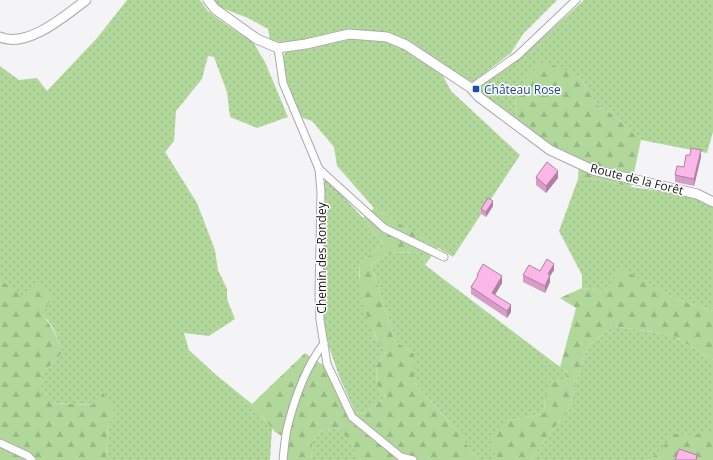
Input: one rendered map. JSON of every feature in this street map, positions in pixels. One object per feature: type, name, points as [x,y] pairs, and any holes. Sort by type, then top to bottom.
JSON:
[{"type":"street","points":[[0,37],[4,39],[16,39],[35,35],[86,0]]},
{"type":"street","points":[[208,0],[215,9],[257,39],[278,48]]},
{"type":"street","points":[[470,88],[517,56],[576,0]]},
{"type":"street","name":"Route de la Forêt","points":[[278,48],[306,44],[349,34],[387,37],[406,45],[470,88],[479,97],[550,150],[593,170],[697,194],[713,202]]},
{"type":"street","name":"Chemin des Rondey","points":[[278,48],[283,83],[319,169],[321,192],[319,294],[327,364],[352,417],[401,456],[413,460]]},
{"type":"street","points":[[319,169],[384,228],[444,257]]},
{"type":"street","points":[[283,460],[287,430],[304,377],[315,355],[324,343]]},
{"type":"street","points":[[0,443],[28,456],[32,460]]},
{"type":"green space","points":[[127,0],[200,0],[208,11],[253,42],[265,62],[288,117],[257,128],[230,117],[227,92],[214,57],[208,56],[202,79],[176,111],[174,141],[165,152],[197,203],[215,250],[218,270],[227,289],[227,299],[235,319],[209,336],[184,333],[189,350],[215,374],[252,404],[272,428],[270,460],[106,460],[108,424],[102,392],[92,405],[52,403],[40,394],[42,374],[62,353],[56,335],[45,316],[39,310],[17,292],[2,282],[0,283],[0,66],[19,80],[37,78],[47,91],[97,38]]},
{"type":"green space","points":[[213,0],[557,0],[523,34],[511,53],[470,84],[387,33],[279,42],[270,40],[268,29],[248,18],[217,6]]},
{"type":"green space","points":[[584,0],[713,0],[713,132],[707,153],[641,140],[611,113],[597,105],[579,76],[515,94],[516,119],[481,94],[478,89],[479,85],[520,58]]},
{"type":"green space","points":[[358,38],[384,41],[401,47],[442,74],[451,91],[520,155],[453,257],[374,208],[337,166],[334,147],[312,121],[303,118],[290,95],[281,67],[282,59],[286,52],[344,39]]},
{"type":"green space","points":[[543,61],[579,76],[597,105],[611,113],[641,140],[631,187],[594,179],[578,179],[579,158],[552,145],[516,119],[515,94],[528,75]]},
{"type":"green space","points":[[326,178],[363,218],[383,244],[360,263],[359,276],[374,334],[385,353],[376,365],[377,385],[386,396],[364,414],[355,412],[339,376],[327,341],[322,315],[324,184]]},
{"type":"green space","points":[[578,179],[594,179],[631,187],[697,196],[713,205],[713,311],[676,299],[620,269],[605,291],[582,288],[582,275],[559,231]]},
{"type":"green space","points":[[374,208],[438,247],[425,265],[423,252],[389,253],[371,265],[395,341],[414,354],[414,382],[456,430],[478,460],[361,460],[340,428],[322,430],[313,441],[311,460],[285,460],[289,440],[275,432],[252,404],[305,353],[325,366],[346,410],[364,414],[386,396],[377,385],[376,365],[385,353],[369,321],[360,287],[360,263],[383,244],[363,218]]},
{"type":"green space","points":[[423,252],[425,265],[568,373],[564,380],[545,400],[544,413],[531,417],[509,420],[495,459],[493,460],[478,460],[456,430],[414,382],[414,354],[395,341],[371,265],[389,253]]},
{"type":"green space","points":[[620,268],[676,299],[713,311],[713,360],[672,335],[613,326],[587,347],[568,410],[530,460],[493,460],[495,459],[491,438],[509,420],[531,417],[544,413],[545,400],[551,379],[564,380],[568,373],[560,367],[576,308],[560,298],[582,288],[605,291]]},
{"type":"green space","points":[[2,281],[22,295],[37,282],[53,294],[43,314],[55,333],[62,353],[42,374],[41,394],[52,403],[92,405],[102,391],[117,416],[108,424],[106,460],[0,460],[0,283]]},
{"type":"green space","points":[[613,326],[672,335],[713,360],[713,460],[530,460],[568,410],[587,347]]},
{"type":"green space","points":[[341,428],[361,460],[311,460],[313,441],[322,430]]},
{"type":"green space","points":[[713,432],[713,460],[647,460],[659,453],[672,434],[695,435]]},
{"type":"building","points":[[691,148],[701,150],[694,179],[675,175],[677,166],[684,167],[686,155],[690,155]]},
{"type":"building","points":[[547,162],[558,171],[546,186],[536,177]]},
{"type":"building","points":[[488,198],[493,201],[486,212],[481,209]]},
{"type":"building","points":[[547,259],[554,264],[548,274],[550,275],[545,286],[523,275],[529,265],[540,271]]},
{"type":"building","points":[[483,264],[502,276],[492,293],[511,305],[507,311],[471,287]]},
{"type":"building","points":[[679,449],[697,455],[696,460],[675,460]]},
{"type":"place","name":"Château Rose","points":[[476,89]]}]
